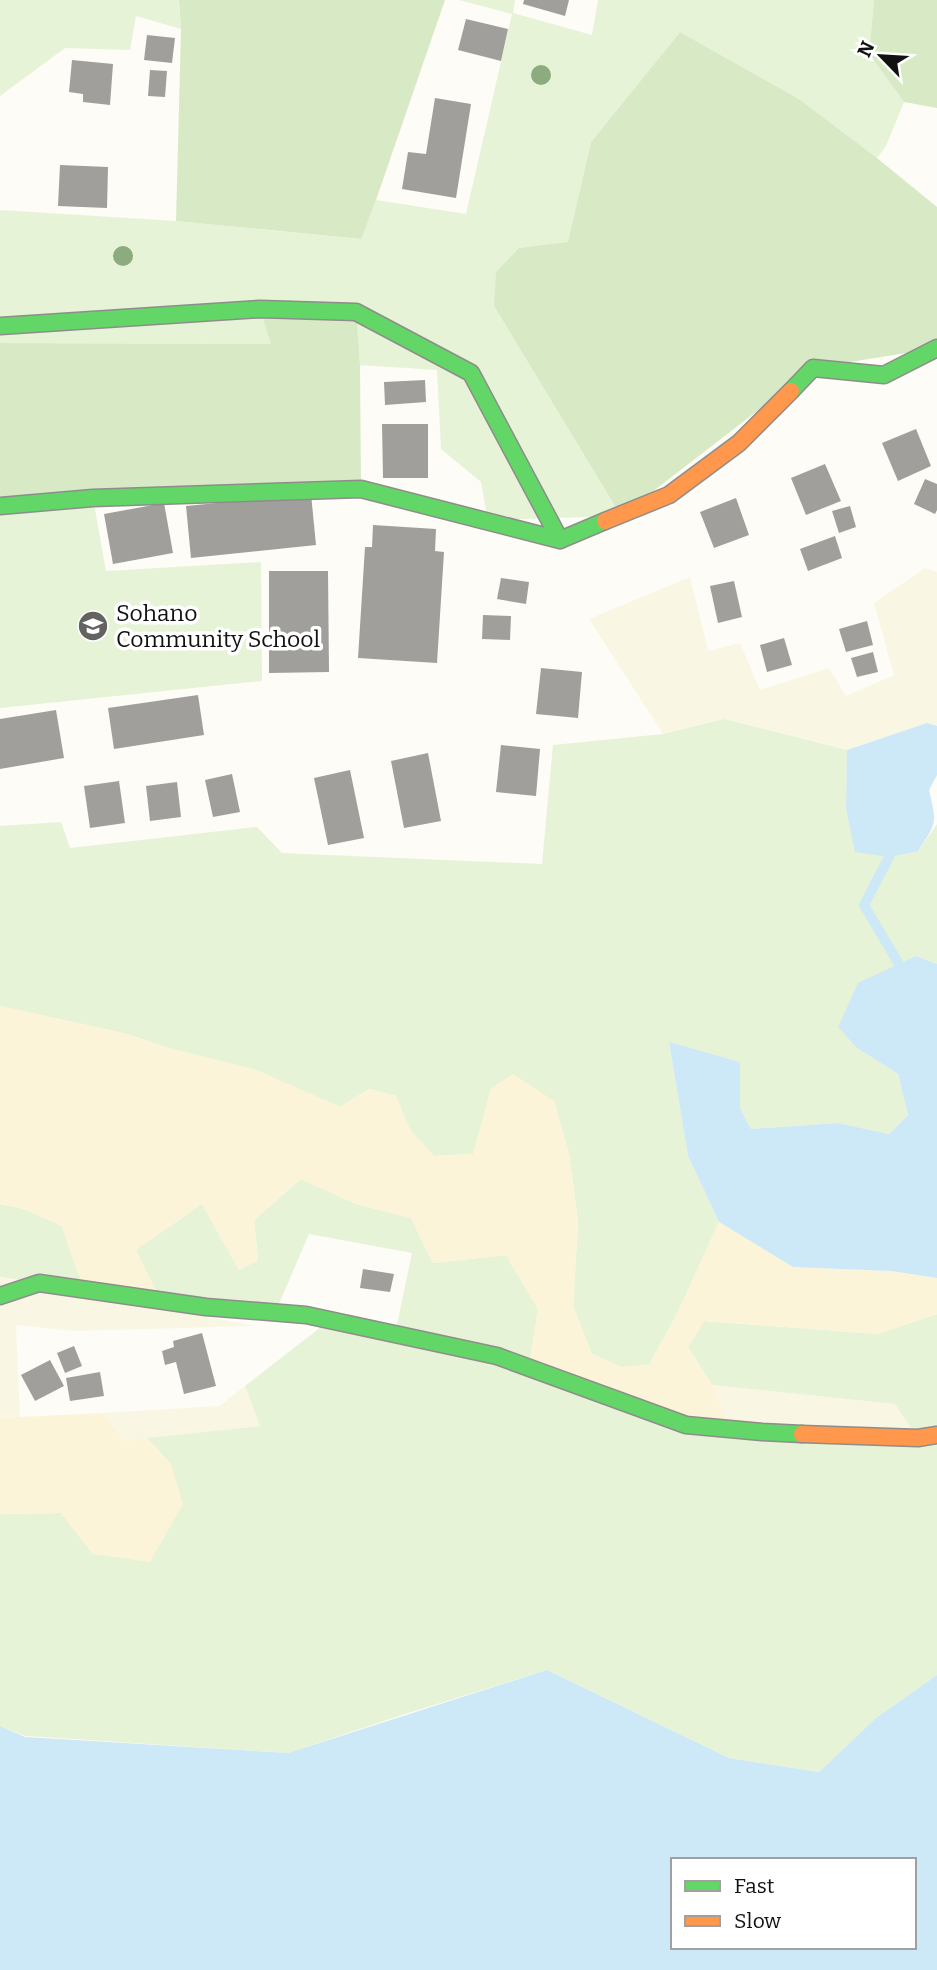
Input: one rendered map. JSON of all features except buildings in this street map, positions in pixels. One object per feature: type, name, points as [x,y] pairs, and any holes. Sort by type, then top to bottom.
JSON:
[{"type":"street","points":[[0,326],[260,309],[356,312],[471,373],[560,540]]},
{"type":"street","points":[[0,506],[93,498],[361,489],[560,540],[669,495],[739,443],[813,368],[884,375],[937,348]]},
{"type":"street","points":[[0,1296],[40,1283],[206,1307],[306,1315],[496,1356],[686,1425],[762,1432],[918,1437],[937,1435]]},
{"type":"shaded area","points":[[925,568],[937,572],[937,726],[927,723],[847,750],[724,719],[663,734],[589,619],[690,577],[708,651],[740,643],[760,690],[829,668],[846,696],[894,675],[874,603]]},
{"type":"shaded area","points":[[0,1277],[255,1326],[74,1331],[16,1325],[20,1418],[0,1418]]},
{"type":"shaded area","points":[[712,1385],[895,1404],[918,1437],[731,1429]]},
{"type":"shaded area","points":[[245,1386],[261,1426],[124,1441],[103,1413],[219,1406]]},
{"type":"green space","points":[[0,0],[179,0],[181,29],[136,16],[130,50],[65,48],[0,96]]},
{"type":"green space","points":[[179,0],[445,0],[361,239],[176,221],[181,29]]},
{"type":"green space","points":[[459,0],[515,0],[513,13],[592,35],[598,0],[874,0],[869,54],[904,102],[886,146],[877,158],[799,99],[680,32],[591,142],[568,243],[519,248],[494,306],[621,516],[488,520],[481,482],[441,449],[437,370],[360,365],[355,312],[260,310],[272,344],[0,343],[0,210],[176,221],[360,239],[376,200],[466,214],[512,14]]},
{"type":"green space","points":[[874,0],[937,0],[937,108],[904,102],[869,54]]},
{"type":"green space","points":[[680,32],[799,99],[937,207],[937,348],[813,368],[621,516],[494,306],[496,272],[519,248],[568,242],[591,142]]},
{"type":"green space","points":[[260,309],[356,312],[360,365],[361,489],[0,506],[0,343],[271,344]]},
{"type":"green space","points":[[93,498],[106,571],[261,562],[262,681],[0,708],[0,506]]},
{"type":"green space","points":[[724,719],[847,750],[846,808],[918,851],[937,824],[937,964],[916,956],[857,1048],[898,1074],[908,1115],[889,1134],[838,1123],[751,1129],[740,1108],[740,1062],[669,1043],[688,1156],[719,1222],[677,1314],[649,1365],[621,1367],[592,1354],[573,1306],[578,1222],[569,1154],[554,1101],[473,1154],[434,1156],[410,1130],[396,1096],[369,1089],[340,1107],[256,1070],[168,1048],[127,1034],[0,1006],[0,826],[61,822],[70,848],[257,827],[282,853],[542,864],[553,745],[663,734]]},
{"type":"green space","points":[[301,1179],[356,1204],[411,1218],[433,1263],[506,1255],[538,1309],[529,1368],[686,1425],[917,1437],[895,1404],[712,1385],[688,1347],[704,1321],[878,1334],[937,1314],[937,1675],[876,1718],[819,1772],[729,1758],[547,1670],[288,1753],[25,1736],[0,1726],[0,1514],[61,1513],[93,1554],[171,1464],[147,1438],[260,1426],[245,1386],[330,1320],[395,1334],[412,1253],[309,1234],[275,1313],[161,1301],[135,1250],[202,1204],[239,1270],[258,1260],[254,1220]]},
{"type":"green space","points":[[0,1204],[24,1209],[62,1226],[86,1290],[0,1277]]},
{"type":"sand","points":[[0,1006],[127,1034],[168,1048],[256,1070],[340,1107],[369,1089],[396,1096],[410,1130],[434,1156],[473,1154],[491,1088],[513,1074],[554,1101],[569,1154],[578,1222],[573,1306],[592,1354],[621,1367],[649,1365],[677,1314],[719,1222],[793,1267],[891,1271],[937,1278],[937,1314],[878,1334],[704,1321],[688,1347],[712,1385],[731,1429],[529,1368],[538,1309],[506,1255],[433,1263],[411,1218],[356,1204],[301,1179],[254,1220],[258,1260],[239,1270],[202,1204],[136,1250],[161,1301],[86,1290],[62,1226],[24,1209],[0,1204]]},
{"type":"sand","points":[[103,1413],[124,1441],[147,1438],[171,1464],[183,1504],[150,1562],[93,1554],[61,1513],[0,1514],[0,1418]]},
{"type":"water","points":[[927,723],[937,726],[937,775],[929,790],[934,822],[929,834],[918,851],[889,857],[855,852],[846,808],[847,750]]},
{"type":"water","points":[[916,956],[937,964],[937,1278],[891,1271],[793,1267],[719,1222],[688,1156],[669,1042],[740,1062],[740,1108],[751,1129],[838,1123],[889,1134],[908,1115],[898,1074],[857,1048],[838,1027],[858,983]]},
{"type":"water","points":[[547,1670],[729,1758],[819,1772],[876,1718],[937,1675],[937,1970],[0,1970],[0,1726],[25,1737],[288,1753]]},
{"type":"waterway","points":[[889,857],[864,905],[899,964]]},
{"type":"traffic: fast","points":[[0,326],[260,309],[356,312],[471,373],[560,540]]},
{"type":"traffic: fast","points":[[791,391],[813,368],[884,375],[937,348]]},
{"type":"traffic: fast","points":[[0,506],[93,498],[361,489],[560,540],[605,521]]},
{"type":"traffic: fast","points":[[0,1296],[39,1283],[206,1307],[306,1315],[497,1356],[686,1425],[802,1434]]},
{"type":"traffic: slow","points":[[605,521],[669,495],[739,443],[791,391]]},
{"type":"traffic: slow","points":[[802,1434],[918,1438],[937,1435]]},
{"type":"place","name":"Sohano Community School","points":[[93,626]]}]
